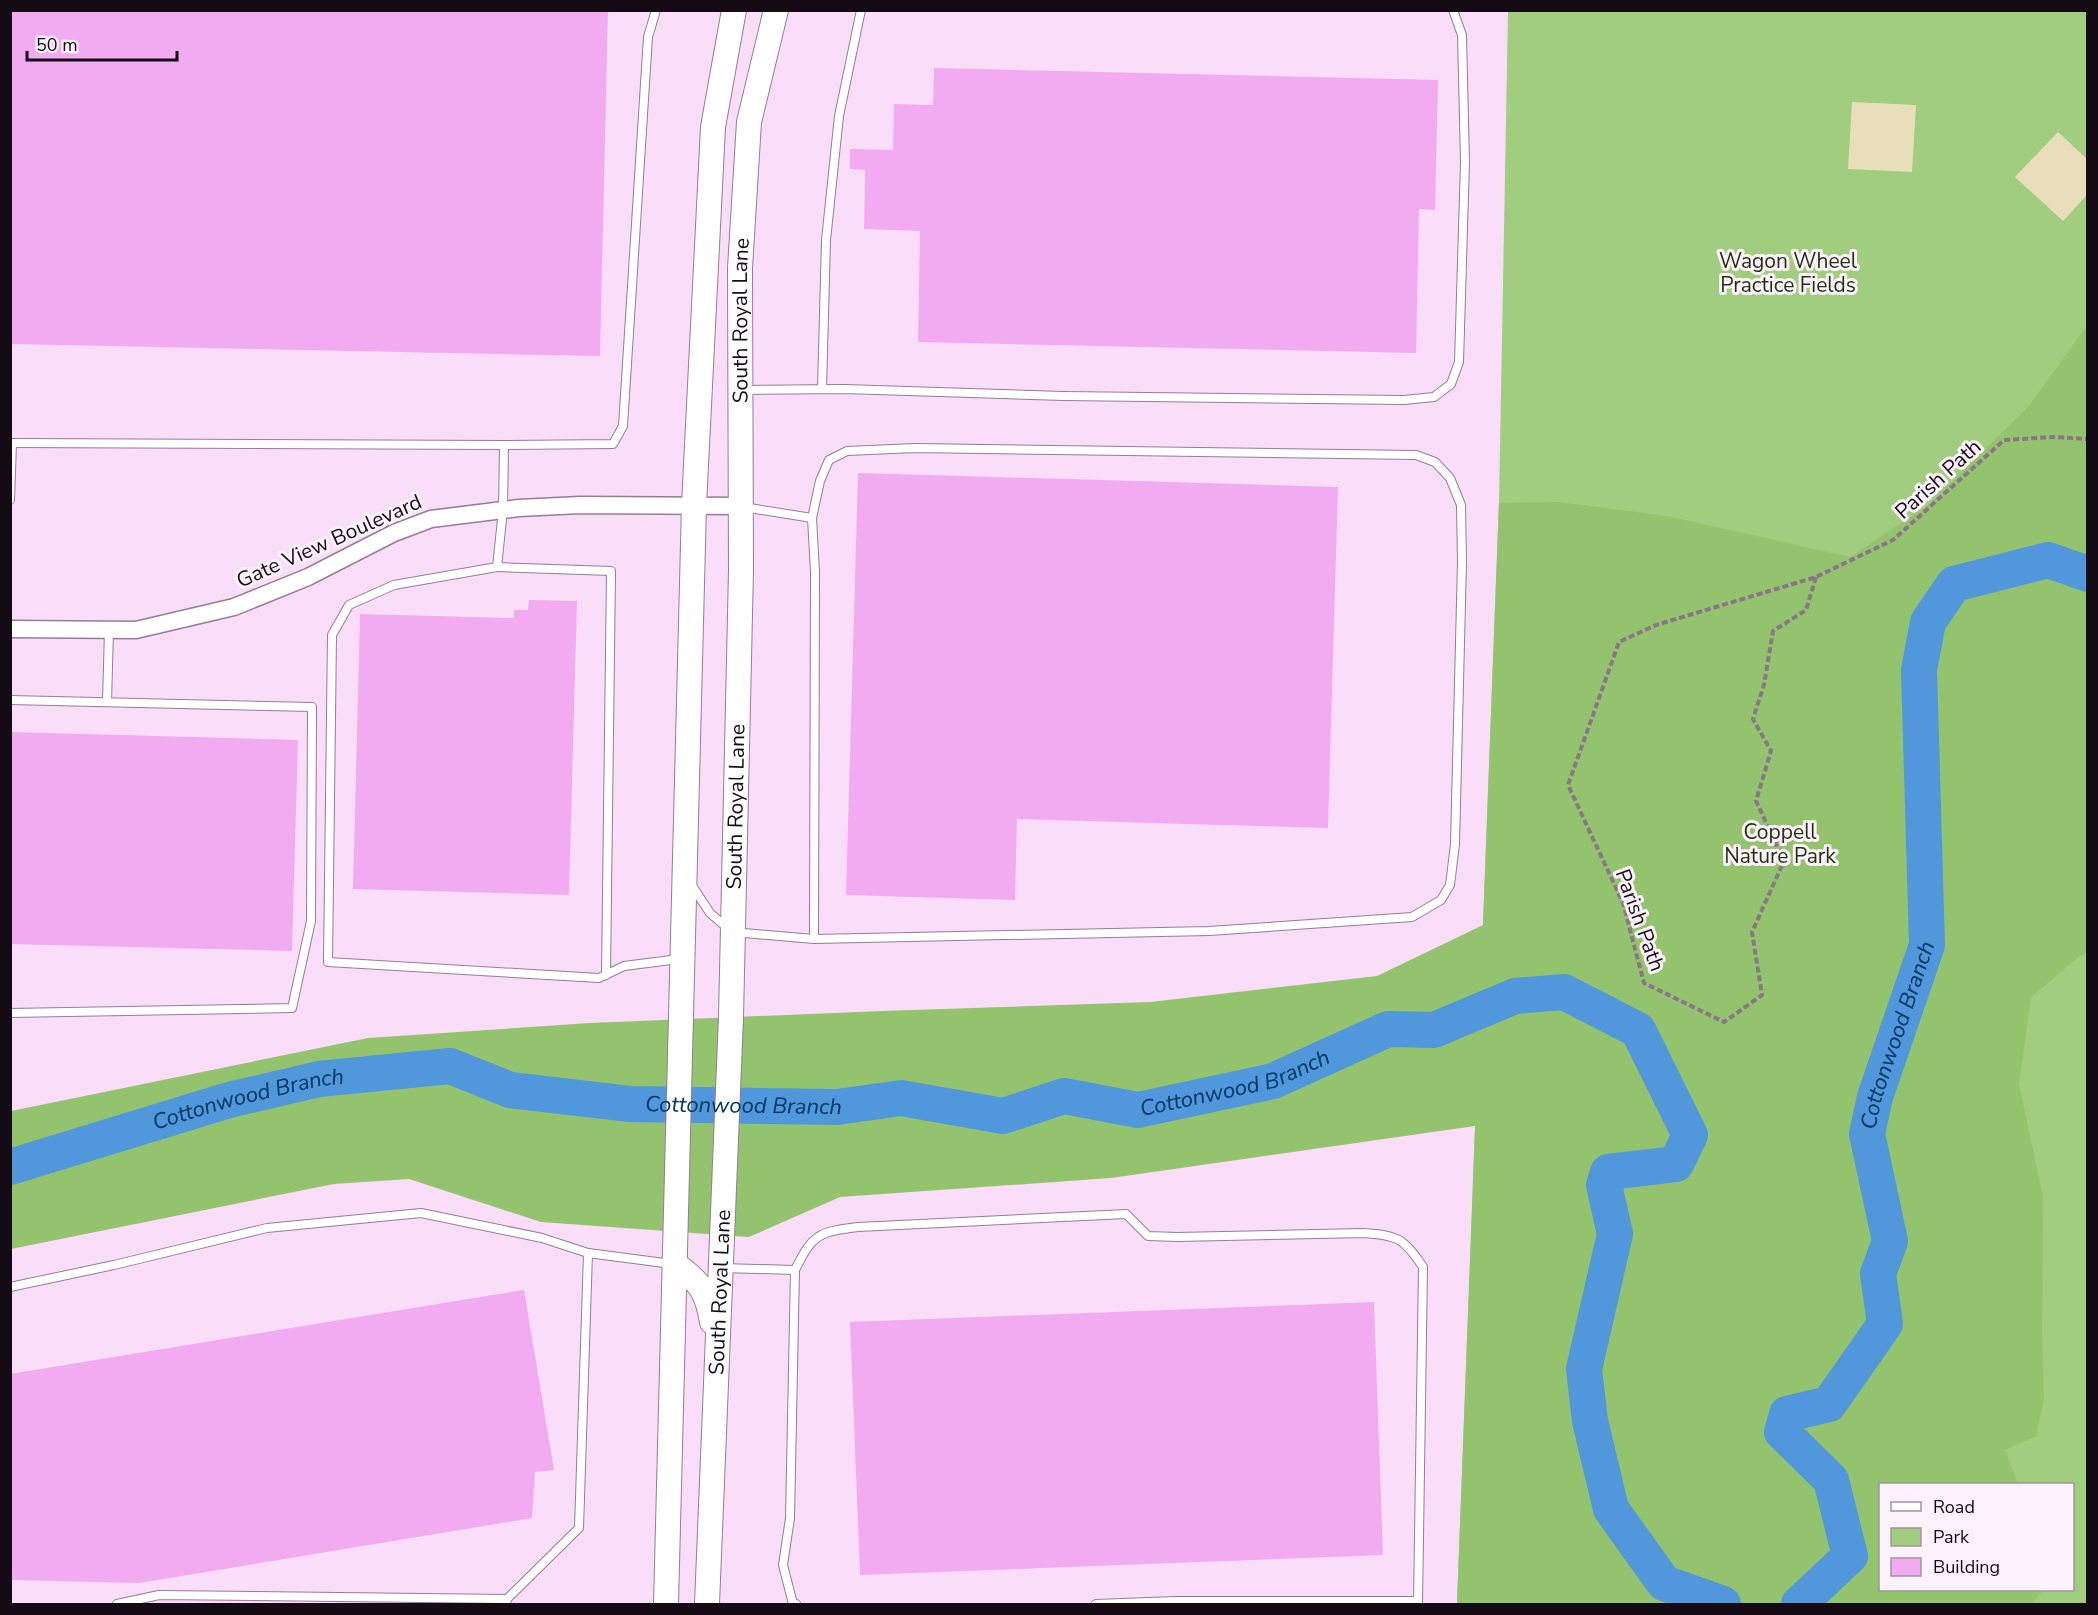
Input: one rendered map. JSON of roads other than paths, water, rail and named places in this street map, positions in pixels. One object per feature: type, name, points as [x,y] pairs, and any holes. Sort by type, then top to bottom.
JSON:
[{"type":"main road","name":"South Royal Lane","points":[[666,1605],[694,505],[713,127],[734,10]]},
{"type":"main road","name":"South Royal Lane","points":[[707,1605],[731,1017],[741,570],[740,268],[749,122],[776,10]]},
{"type":"main road","points":[[675,1264],[695,1279],[708,1301],[716,1351]]},
{"type":"street","name":"Gate View Boulevard","points":[[10,629],[136,630],[234,607],[308,577],[394,533],[431,519],[503,510],[580,505],[740,506]]},
{"type":"lane","points":[[10,500],[11,443],[614,444],[623,426],[648,37],[656,10]]},
{"type":"lane","points":[[822,389],[826,240],[839,116],[861,10]]},
{"type":"lane","points":[[741,390],[822,389],[1063,396],[1383,400],[1434,397],[1451,384],[1459,362],[1465,162],[1462,35],[1453,10]]},
{"type":"lane","points":[[497,567],[503,510],[504,445]]},
{"type":"lane","points":[[685,876],[710,913],[732,932],[814,939],[1209,931],[1412,916],[1441,900],[1450,885],[1455,844],[1462,562],[1461,505],[1450,477],[1435,462],[1416,455],[915,448],[847,451],[830,460],[820,481],[812,518],[816,572],[814,939]]},
{"type":"lane","points":[[740,506],[812,518]]},
{"type":"lane","points":[[606,975],[611,571],[497,567],[394,585],[349,605],[332,635],[328,962],[598,978],[606,975],[624,966],[683,959]]},
{"type":"lane","points":[[107,702],[109,630]]},
{"type":"lane","points":[[10,700],[312,707],[311,921],[292,1008],[10,1013]]},
{"type":"lane","points":[[10,1287],[114,1265],[267,1228],[421,1213],[542,1238],[588,1253],[675,1264]]},
{"type":"lane","points":[[796,1605],[793,1604],[783,1565],[790,1518],[795,1270],[808,1245],[827,1231],[858,1227],[1126,1214],[1148,1236],[1177,1238],[1363,1233],[1390,1235],[1410,1247],[1423,1267],[1418,1603],[1096,1605]]},
{"type":"lane","points":[[117,1605],[159,1595],[506,1602],[579,1528],[588,1253]]},
{"type":"lane","points":[[720,1268],[795,1270]]},
{"type":"waterway","name":"Cottonwood Branch","points":[[1799,1604],[1850,1556],[1831,1480],[1782,1432],[1787,1414],[1829,1404],[1885,1324],[1878,1274],[1890,1241],[1867,1134],[1875,1097],[1927,945],[1919,670],[1928,622],[1954,584],[2048,560],[2088,574]]},
{"type":"waterway","name":"Cottonwood Branch","points":[[10,1167],[229,1100],[319,1079],[450,1066],[510,1090],[630,1104],[837,1107],[901,1098],[1003,1116],[1064,1096],[1138,1110],[1273,1081],[1388,1029],[1434,1030],[1515,996],[1564,992],[1638,1030],[1690,1135],[1676,1164],[1608,1172],[1604,1185],[1615,1234],[1584,1369],[1590,1421],[1611,1509],[1664,1583],[1723,1604]]},
{"type":"park label","name":"Wagon Wheel Practice Fields","points":[[1788,273]]},
{"type":"park label","name":"Coppell Nature Park","points":[[1780,844]]}]
